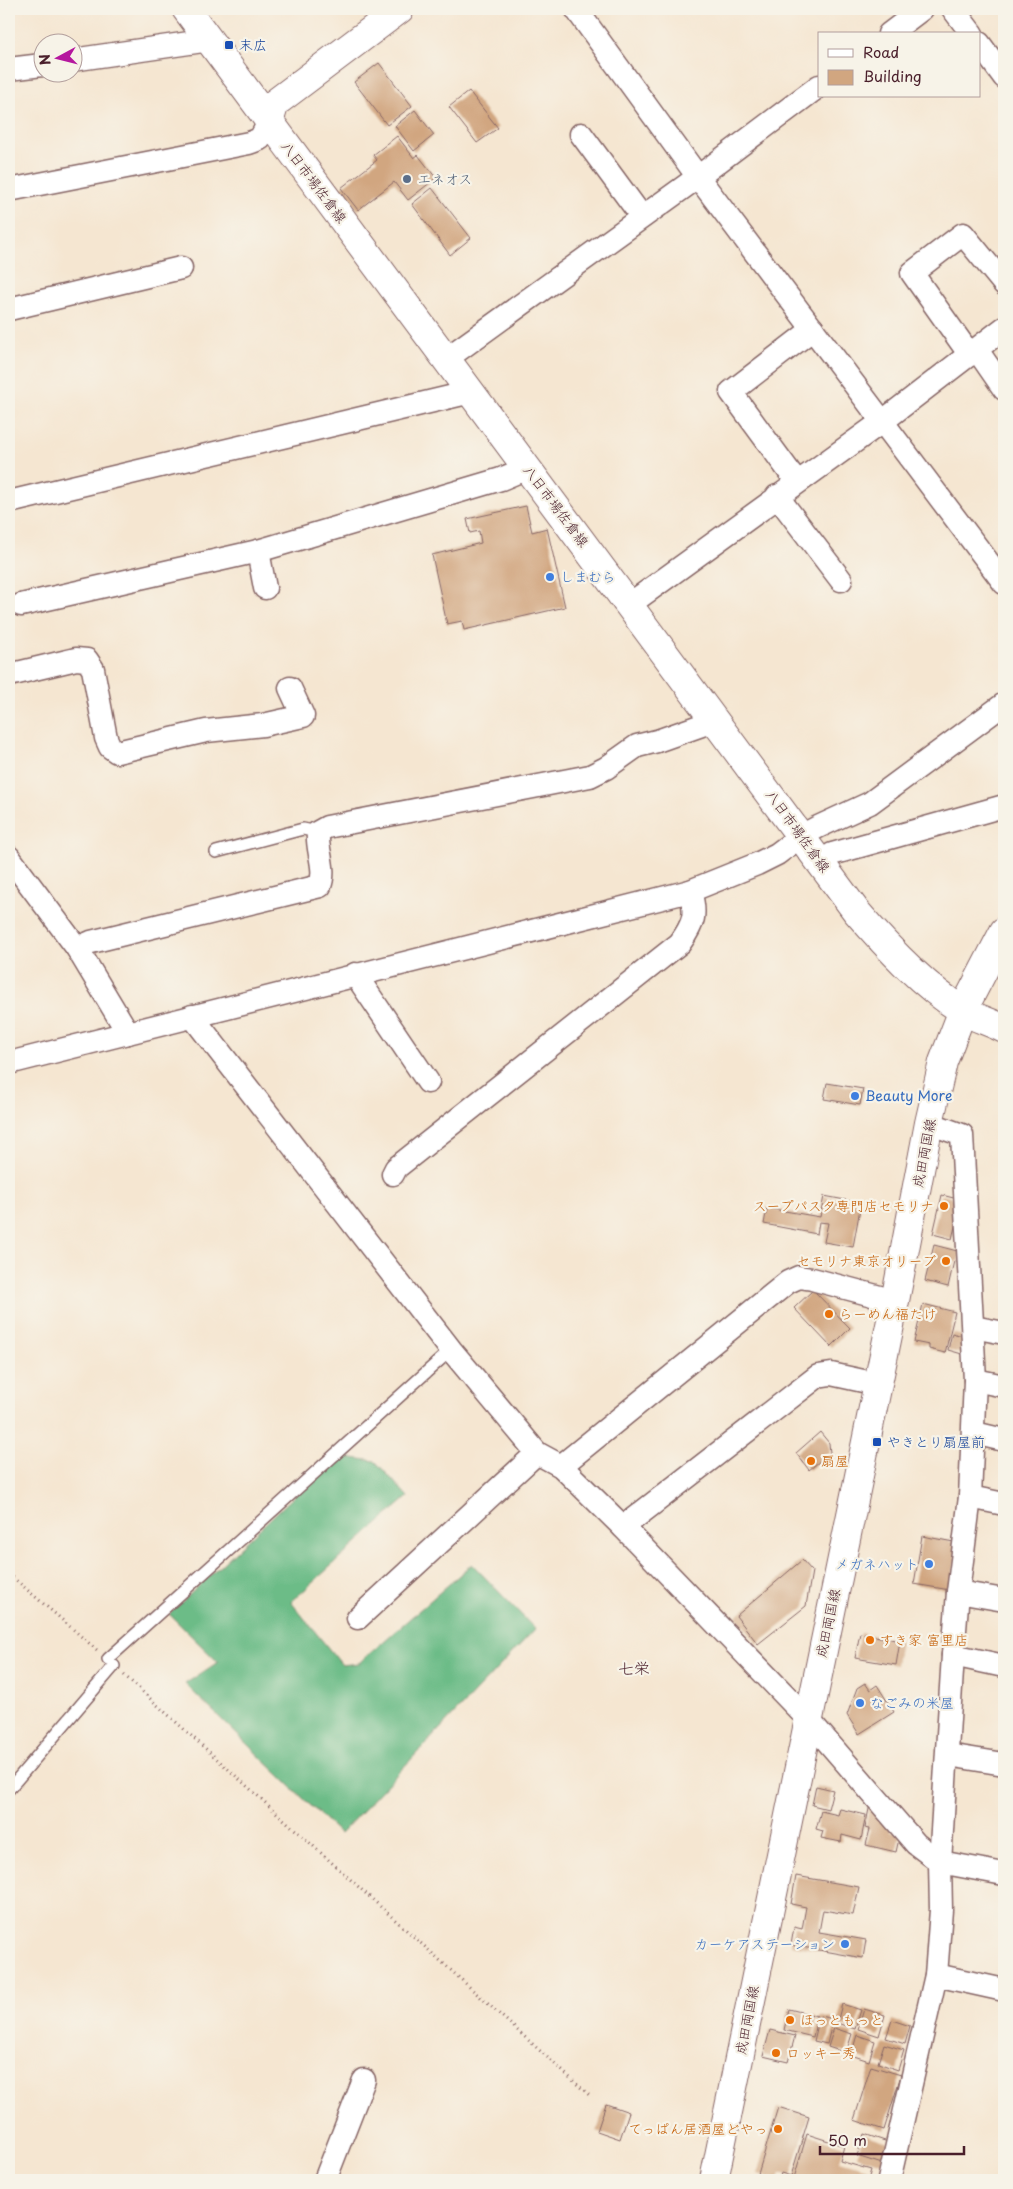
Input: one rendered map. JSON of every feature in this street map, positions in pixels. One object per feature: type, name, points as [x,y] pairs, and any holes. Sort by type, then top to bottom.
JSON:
[{"type":"main road","name":"八日市場佐倉線","points":[[186,9],[526,468],[630,604],[856,911],[886,945],[932,987],[963,1010]]},
{"type":"main road","points":[[269,122],[275,103],[400,9]]},
{"type":"main road","name":"成田両国線","points":[[714,2180],[943,1062],[963,1010],[1004,931]]},
{"type":"main road","points":[[963,1010],[1004,1029]]},
{"type":"street","points":[[576,9],[698,177],[1004,583]]},
{"type":"street","points":[[892,32],[922,9]]},
{"type":"street","points":[[953,9],[970,32]]},
{"type":"street","points":[[82,59],[210,40]]},
{"type":"street","points":[[980,44],[1004,77]]},
{"type":"street","points":[[9,69],[32,66]]},
{"type":"street","points":[[446,358],[698,177],[818,87]]},
{"type":"street","points":[[9,190],[249,143],[260,139],[269,122]]},
{"type":"street","points":[[581,134],[642,217]]},
{"type":"street","points":[[1004,284],[964,234],[912,273],[1004,389]]},
{"type":"street","points":[[9,309],[181,268]]},
{"type":"street","points":[[630,604],[777,496],[883,422],[1004,328]]},
{"type":"street","points":[[797,482],[731,392],[813,329]]},
{"type":"street","points":[[9,502],[471,392]]},
{"type":"street","points":[[22,605],[258,551],[501,478],[526,468]]},
{"type":"street","points":[[777,496],[841,580]]},
{"type":"street","points":[[258,551],[265,588]]},
{"type":"street","points":[[9,675],[76,659],[87,660],[93,670],[106,738],[110,747],[117,752],[206,731],[263,726],[303,716],[290,688]]},
{"type":"street","points":[[9,1063],[355,974],[690,891],[778,854],[801,836],[870,803],[1004,704]]},
{"type":"street","points":[[77,948],[91,942],[320,886],[324,876],[317,843],[318,832],[327,827],[590,776],[606,768],[637,746],[657,741],[716,720]]},
{"type":"street","points":[[832,854],[1004,806]]},
{"type":"street","points":[[9,857],[77,948],[128,1033]]},
{"type":"street","points":[[393,1174],[396,1168],[680,943],[693,920],[695,907],[690,891]]},
{"type":"street","points":[[355,974],[428,1082]]},
{"type":"street","points":[[192,1016],[451,1350],[537,1453],[561,1466],[623,1527],[808,1719],[916,1844],[940,1862],[1004,1874]]},
{"type":"street","points":[[889,2180],[936,1974],[941,1910],[940,1862],[958,1592],[970,1497],[974,1433],[976,1380],[962,1136],[929,1123]]},
{"type":"street","points":[[561,1466],[788,1282],[799,1277],[812,1279],[895,1301]]},
{"type":"street","points":[[973,1327],[1004,1333]]},
{"type":"street","points":[[623,1527],[818,1376],[831,1374],[876,1384]]},
{"type":"street","points":[[976,1380],[1004,1386]]},
{"type":"street","points":[[974,1433],[1004,1440]]},
{"type":"street","points":[[358,1618],[537,1453]]},
{"type":"street","points":[[970,1497],[1004,1504]]},
{"type":"street","points":[[958,1592],[1004,1600]]},
{"type":"street","points":[[954,1655],[1004,1666]]},
{"type":"street","points":[[948,1755],[1004,1764]]},
{"type":"street","points":[[936,1974],[1004,1990]]},
{"type":"street","points":[[325,2180],[364,2080]]},
{"type":"lane","points":[[216,852],[303,829],[318,832]]},
{"type":"lane","points":[[9,1788],[111,1663],[451,1350]]},
{"type":"path","points":[[9,1574],[111,1663],[589,2095]]},
{"type":"green space","points":[[337,1456],[375,1461],[408,1497],[291,1602],[342,1665],[359,1663],[472,1564],[535,1629],[340,1834],[185,1684],[218,1662],[169,1614]]},
{"type":"building","points":[[379,63],[412,106],[387,125],[354,82]]},
{"type":"building","points":[[469,91],[498,128],[477,143],[449,107]]},
{"type":"building","points":[[415,110],[434,135],[414,151],[395,126]]},
{"type":"building","points":[[397,136],[414,158],[418,155],[436,178],[408,200],[394,182],[358,210],[341,188],[377,160],[373,155]]},
{"type":"building","points":[[432,188],[471,238],[450,255],[412,204]]},
{"type":"building","points":[[526,506],[532,532],[547,528],[565,607],[464,630],[462,621],[447,624],[432,555],[481,543],[479,531],[470,533],[467,519]]},
{"type":"building","points":[[827,1083],[863,1089],[860,1105],[824,1099]]},
{"type":"building","points":[[942,1195],[961,1200],[952,1239],[933,1234]]},
{"type":"building","points":[[824,1196],[861,1203],[853,1247],[824,1242],[828,1223],[819,1222],[817,1234],[764,1224],[767,1208],[820,1217]]},
{"type":"building","points":[[934,1245],[961,1252],[958,1263],[954,1261],[948,1287],[925,1281]]},
{"type":"building","points":[[813,1290],[850,1328],[831,1347],[794,1308]]},
{"type":"building","points":[[923,1304],[955,1312],[945,1353],[929,1349],[929,1345],[914,1342]]},
{"type":"building","points":[[952,1333],[966,1337],[962,1354],[948,1350]]},
{"type":"building","points":[[820,1432],[829,1443],[830,1453],[809,1470],[796,1453]]},
{"type":"building","points":[[922,1536],[959,1543],[950,1590],[914,1584]]},
{"type":"building","points":[[802,1560],[812,1571],[806,1606],[758,1644],[736,1616]]},
{"type":"building","points":[[860,1633],[900,1641],[896,1665],[855,1658]]},
{"type":"building","points":[[865,1683],[870,1690],[877,1685],[894,1712],[859,1734],[847,1715],[857,1688]]},
{"type":"building","points":[[816,1786],[833,1790],[828,1809],[812,1805]]},
{"type":"building","points":[[870,1804],[892,1822],[890,1832],[900,1834],[896,1852],[866,1845],[870,1829],[865,1828]]},
{"type":"building","points":[[840,1809],[866,1815],[861,1840],[842,1835],[841,1842],[821,1838],[823,1831],[816,1829],[821,1811],[838,1815]]},
{"type":"building","points":[[796,1876],[859,1887],[853,1915],[823,1910],[819,1932],[866,1940],[863,1958],[791,1945],[794,1927],[802,1929],[806,1907],[791,1904]]},
{"type":"building","points":[[842,2004],[861,2010],[855,2029],[837,2023]]},
{"type":"building","points":[[789,2009],[817,2016],[813,2037],[784,2030]]},
{"type":"building","points":[[864,2009],[885,2015],[879,2036],[858,2029]]},
{"type":"building","points":[[820,2016],[833,2019],[827,2044],[814,2041]]},
{"type":"building","points":[[892,2020],[910,2026],[905,2044],[886,2038]]},
{"type":"building","points":[[834,2028],[852,2034],[846,2053],[828,2047]]},
{"type":"building","points":[[770,2030],[795,2036],[788,2062],[763,2056]]},
{"type":"building","points":[[857,2035],[875,2041],[869,2061],[851,2055]]},
{"type":"building","points":[[884,2044],[904,2050],[898,2070],[878,2063]]},
{"type":"building","points":[[871,2066],[901,2075],[884,2130],[854,2120]]},
{"type":"building","points":[[606,2104],[629,2112],[620,2139],[597,2131]]},
{"type":"building","points":[[778,2107],[809,2117],[791,2176],[781,2173],[779,2180],[758,2174]]},
{"type":"building","points":[[807,2134],[844,2146],[840,2161],[871,2170],[868,2180],[800,2180],[794,2178]]},
{"type":"building","points":[[864,2134],[888,2142],[882,2164],[857,2156]]},
{"type":"place","name":"末広","points":[[229,45]]},
{"type":"place","name":"エネオス","points":[[407,179]]},
{"type":"place","name":"しまむら","points":[[550,577]]},
{"type":"place","name":"Beauty More","points":[[855,1096]]},
{"type":"place","name":"スープパスタ専門店セモリナ","points":[[944,1206]]},
{"type":"place","name":"セモリナ東京オリーブ","points":[[946,1261]]},
{"type":"place","name":"らーめん福たけ","points":[[829,1314]]},
{"type":"place","name":"やきとり扇屋前","points":[[877,1442]]},
{"type":"place","name":"扇屋","points":[[811,1461]]},
{"type":"place","name":"メガネハット","points":[[929,1564]]},
{"type":"place","name":"すき家 富里店","points":[[870,1640]]},
{"type":"place","name":"なごみの米屋","points":[[860,1703]]},
{"type":"place","name":"カーケアステーション","points":[[845,1944]]},
{"type":"place","name":"ほっともっと","points":[[790,2020]]},
{"type":"place","name":"ロッキー秀","points":[[776,2053]]},
{"type":"place","name":"てっぱん居酒屋どやっ","points":[[778,2129]]},
{"type":"district","name":"七栄","points":[[634,1668]]}]
